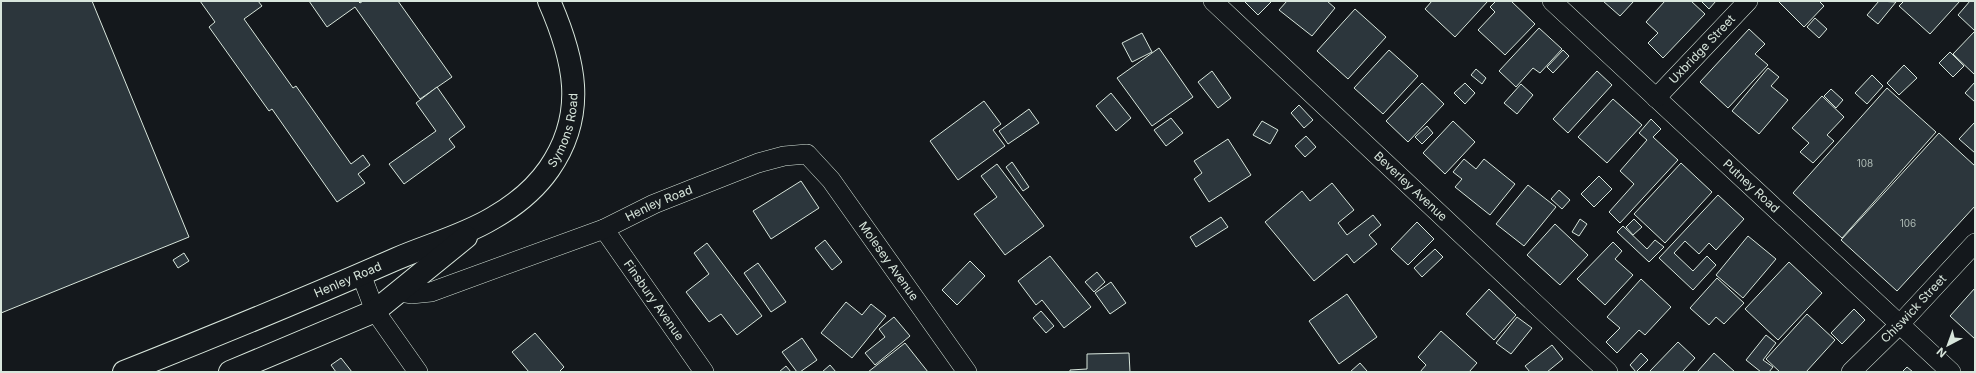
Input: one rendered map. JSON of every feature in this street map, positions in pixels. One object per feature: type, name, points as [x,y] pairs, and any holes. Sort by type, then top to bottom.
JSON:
[{"type":"main road","name":"Symons Road","points":[[478,227],[509,207],[539,181],[550,168],[565,136],[572,113],[573,74],[570,56],[561,28],[549,1]]},
{"type":"main road","name":"Henley Road","points":[[137,370],[361,274],[478,227]]},
{"type":"main road","points":[[230,372],[374,311],[478,227]]},
{"type":"street","name":"Beverley Avenue","points":[[1213,1],[1608,372]]},
{"type":"street","name":"Putney Road","points":[[1552,1],[1951,372]]},
{"type":"street","name":"Uxbridge Street","points":[[1656,98],[1748,1]]},
{"type":"street","name":"Henley Road","points":[[399,292],[411,294],[431,292],[604,229],[654,204],[758,163],[784,156],[807,154]]},
{"type":"street","name":"Molesey Avenue","points":[[807,154],[832,180],[967,372]]},
{"type":"street","name":"Finsbury Avenue","points":[[604,229],[704,372]]},
{"type":"street","name":"Chiswick Street","points":[[1851,372],[1900,324],[1975,243]]},
{"type":"street","points":[[361,274],[374,311],[418,372]]},
{"type":"building","points":[[1,1],[92,1],[189,237],[1,313]]},
{"type":"building","points":[[200,1],[258,1],[262,6],[244,19],[293,88],[296,86],[351,164],[363,155],[370,165],[358,174],[365,183],[337,202],[272,109],[269,111],[209,27],[215,22]]},
{"type":"building","points":[[309,1],[358,1],[360,3],[363,1],[398,1],[452,77],[420,99],[355,7],[327,27]]},
{"type":"building","points":[[1244,1],[1272,1],[1258,15]]},
{"type":"building","points":[[1287,1],[1327,1],[1335,8],[1312,36],[1279,10]]},
{"type":"building","points":[[1432,1],[1488,1],[1455,37],[1425,9]]},
{"type":"building","points":[[1496,1],[1511,1],[1535,24],[1505,55],[1478,30],[1495,12],[1490,7]]},
{"type":"building","points":[[1603,1],[1634,1],[1620,16]]},
{"type":"building","points":[[1665,1],[1691,1],[1705,14],[1663,58],[1648,43],[1658,33],[1646,22]]},
{"type":"building","points":[[1701,1],[1716,1],[1709,9]]},
{"type":"building","points":[[1778,1],[1819,1],[1824,6],[1804,27]]},
{"type":"building","points":[[1879,1],[1896,2],[1878,24],[1867,15]]},
{"type":"building","points":[[1904,1],[1960,1],[1930,34],[1899,6]]},
{"type":"building","points":[[1970,1],[1975,1],[1975,31],[1958,15]]},
{"type":"building","points":[[1355,9],[1386,37],[1348,79],[1317,51]]},
{"type":"building","points":[[1815,18],[1827,29],[1819,38],[1807,27]]},
{"type":"building","points":[[1539,28],[1562,49],[1540,73],[1533,68],[1516,87],[1499,71]]},
{"type":"building","points":[[1749,29],[1765,44],[1755,54],[1768,65],[1728,108],[1700,82]]},
{"type":"building","points":[[1975,31],[1975,75],[1953,54]]},
{"type":"building","points":[[1142,33],[1152,52],[1132,62],[1122,43]]},
{"type":"building","points":[[1159,48],[1193,97],[1152,126],[1117,78]]},
{"type":"building","points":[[1389,50],[1418,76],[1383,114],[1354,88]]},
{"type":"building","points":[[1563,50],[1569,56],[1553,73],[1547,67]]},
{"type":"building","points":[[1950,52],[1964,66],[1953,77],[1939,63]]},
{"type":"building","points":[[1904,65],[1917,78],[1899,95],[1887,83]]},
{"type":"building","points":[[1768,68],[1779,77],[1771,86],[1788,100],[1759,134],[1732,111]]},
{"type":"building","points":[[1476,69],[1486,78],[1482,84],[1471,75]]},
{"type":"building","points":[[1212,71],[1231,98],[1218,108],[1198,82]]},
{"type":"building","points":[[1597,71],[1612,85],[1568,133],[1553,119]]},
{"type":"building","points":[[1872,75],[1883,86],[1867,104],[1855,93]]},
{"type":"building","points":[[1975,82],[1975,102],[1965,93]]},
{"type":"building","points":[[1422,83],[1444,104],[1408,142],[1386,121]]},
{"type":"building","points":[[1465,83],[1475,93],[1465,104],[1454,93]]},
{"type":"building","points":[[1521,84],[1533,95],[1517,114],[1504,103]]},
{"type":"building","points":[[437,87],[465,127],[449,139],[455,147],[404,184],[389,164],[436,131],[416,103]]},
{"type":"building","points":[[1887,88],[1936,132],[1842,238],[1793,193]]},
{"type":"building","points":[[1831,89],[1843,100],[1836,108],[1824,96]]},
{"type":"building","points":[[1111,93],[1131,118],[1116,131],[1096,106]]},
{"type":"building","points":[[1822,96],[1844,117],[1827,135],[1834,141],[1813,163],[1800,152],[1809,143],[1792,128]]},
{"type":"building","points":[[1613,99],[1642,125],[1607,163],[1578,137]]},
{"type":"building","points":[[984,101],[1001,124],[993,130],[1005,146],[958,180],[930,141]]},
{"type":"building","points":[[1299,105],[1313,120],[1304,128],[1291,113]]},
{"type":"building","points":[[1029,109],[1039,123],[1008,144],[999,131]]},
{"type":"building","points":[[1171,118],[1183,133],[1166,146],[1154,130]]},
{"type":"building","points":[[1651,119],[1661,129],[1653,137],[1678,160],[1620,223],[1609,212],[1634,184],[1620,171],[1647,140],[1639,133]]},
{"type":"building","points":[[1262,121],[1278,130],[1270,144],[1253,135]]},
{"type":"building","points":[[1453,121],[1475,142],[1445,174],[1423,153]]},
{"type":"building","points":[[1975,122],[1975,153],[1959,139]]},
{"type":"building","points":[[1427,126],[1433,133],[1422,144],[1415,137]]},
{"type":"building","points":[[1939,133],[1975,166],[1975,206],[1897,291],[1841,240]]},
{"type":"building","points":[[1306,136],[1316,147],[1305,157],[1295,146]]},
{"type":"building","points":[[1228,139],[1251,175],[1209,202],[1194,179],[1202,173],[1194,161]]},
{"type":"building","points":[[1464,159],[1476,169],[1484,159],[1515,184],[1490,215],[1455,187],[1462,179],[1453,172]]},
{"type":"building","points":[[1012,162],[1029,187],[1023,191],[1006,167]]},
{"type":"building","points":[[1681,163],[1712,192],[1665,243],[1634,214]]},
{"type":"building","points":[[997,164],[1044,226],[1005,255],[974,214],[997,197],[981,176]]},
{"type":"building","points":[[1599,176],[1612,189],[1594,207],[1581,194]]},
{"type":"building","points":[[801,181],[819,208],[771,239],[753,211]]},
{"type":"building","points":[[1332,183],[1354,210],[1338,223],[1347,235],[1373,215],[1381,225],[1369,235],[1377,244],[1354,263],[1347,254],[1314,281],[1265,222],[1302,191],[1310,201]]},
{"type":"building","points":[[1528,185],[1556,207],[1524,246],[1496,224]]},
{"type":"building","points":[[1559,190],[1570,200],[1562,209],[1551,199]]},
{"type":"building","points":[[1718,195],[1744,219],[1716,250],[1709,243],[1699,254],[1685,241],[1674,253],[1693,271],[1707,256],[1716,265],[1693,290],[1659,258]]},
{"type":"building","points":[[1221,217],[1228,227],[1196,247],[1190,237]]},
{"type":"building","points":[[1580,219],[1587,224],[1579,236],[1572,232]]},
{"type":"building","points":[[1634,219],[1642,227],[1633,235],[1626,227]]},
{"type":"building","points":[[1417,222],[1434,239],[1408,265],[1391,249]]},
{"type":"building","points":[[1555,224],[1588,255],[1560,285],[1527,255]]},
{"type":"building","points":[[1623,226],[1647,249],[1655,240],[1664,247],[1649,262],[1617,232]]},
{"type":"building","points":[[1748,236],[1776,259],[1743,298],[1716,275]]},
{"type":"building","points":[[825,240],[842,262],[832,270],[815,248]]},
{"type":"building","points":[[1613,242],[1622,251],[1615,259],[1633,275],[1605,305],[1577,279]]},
{"type":"building","points":[[707,243],[762,316],[737,335],[721,314],[709,322],[686,292],[709,274],[694,253]]},
{"type":"building","points":[[1435,249],[1443,257],[1422,277],[1414,268]]},
{"type":"building","points":[[184,253],[189,261],[178,268],[173,260]]},
{"type":"building","points":[[1050,256],[1091,307],[1064,328],[1042,300],[1036,305],[1018,281]]},
{"type":"building","points":[[970,261],[985,276],[957,305],[942,290]]},
{"type":"building","points":[[1789,262],[1822,293],[1778,340],[1745,309]]},
{"type":"building","points":[[758,263],[786,302],[771,312],[744,273]]},
{"type":"building","points":[[1097,272],[1105,282],[1094,292],[1085,282]]},
{"type":"building","points":[[1717,278],[1744,303],[1724,324],[1716,317],[1709,325],[1690,308]]},
{"type":"building","points":[[1641,279],[1671,307],[1645,335],[1639,330],[1617,353],[1606,342],[1620,328],[1607,317]]},
{"type":"building","points":[[1111,282],[1126,303],[1110,314],[1095,293]]},
{"type":"building","points":[[1975,288],[1975,339],[1950,316]]},
{"type":"building","points":[[1489,289],[1516,315],[1494,340],[1466,314]]},
{"type":"building","points":[[1347,294],[1377,337],[1339,364],[1309,321]]},
{"type":"building","points":[[846,302],[862,315],[871,304],[886,316],[852,358],[821,333]]},
{"type":"building","points":[[1854,309],[1865,320],[1842,344],[1831,333]]},
{"type":"building","points":[[1041,311],[1054,326],[1046,333],[1033,318]]},
{"type":"building","points":[[1807,314],[1835,340],[1806,372],[1780,372],[1766,359]]},
{"type":"building","points":[[894,317],[910,336],[875,365],[865,353],[885,337],[879,329]]},
{"type":"building","points":[[1517,317],[1532,328],[1511,354],[1496,343]]},
{"type":"building","points":[[1441,331],[1477,363],[1469,372],[1420,372],[1426,365],[1418,357]]},
{"type":"building","points":[[535,333],[564,367],[559,372],[529,372],[512,352]]},
{"type":"building","points":[[1766,335],[1776,343],[1763,360],[1773,367],[1769,372],[1761,372],[1746,360]]},
{"type":"building","points":[[802,338],[817,360],[800,372],[797,372],[782,352]]},
{"type":"building","points":[[1678,342],[1695,358],[1682,372],[1649,372]]},
{"type":"building","points":[[905,343],[928,372],[868,372]]},
{"type":"building","points":[[1552,345],[1563,359],[1547,372],[1530,372],[1525,366]]},
{"type":"building","points":[[1129,353],[1130,372],[1070,372],[1070,370],[1087,369],[1087,354]]},
{"type":"building","points":[[1641,353],[1648,360],[1636,372],[1630,365]]},
{"type":"building","points":[[1714,353],[1735,372],[1697,372]]},
{"type":"building","points":[[341,358],[352,372],[336,372],[331,365]]},
{"type":"building","points":[[1360,363],[1367,371],[1366,372],[1350,372]]},
{"type":"building","points":[[830,365],[836,372],[822,372]]},
{"type":"building","points":[[786,366],[791,372],[779,372]]},
{"type":"building","points":[[1907,367],[1913,372],[1902,372]]}]
